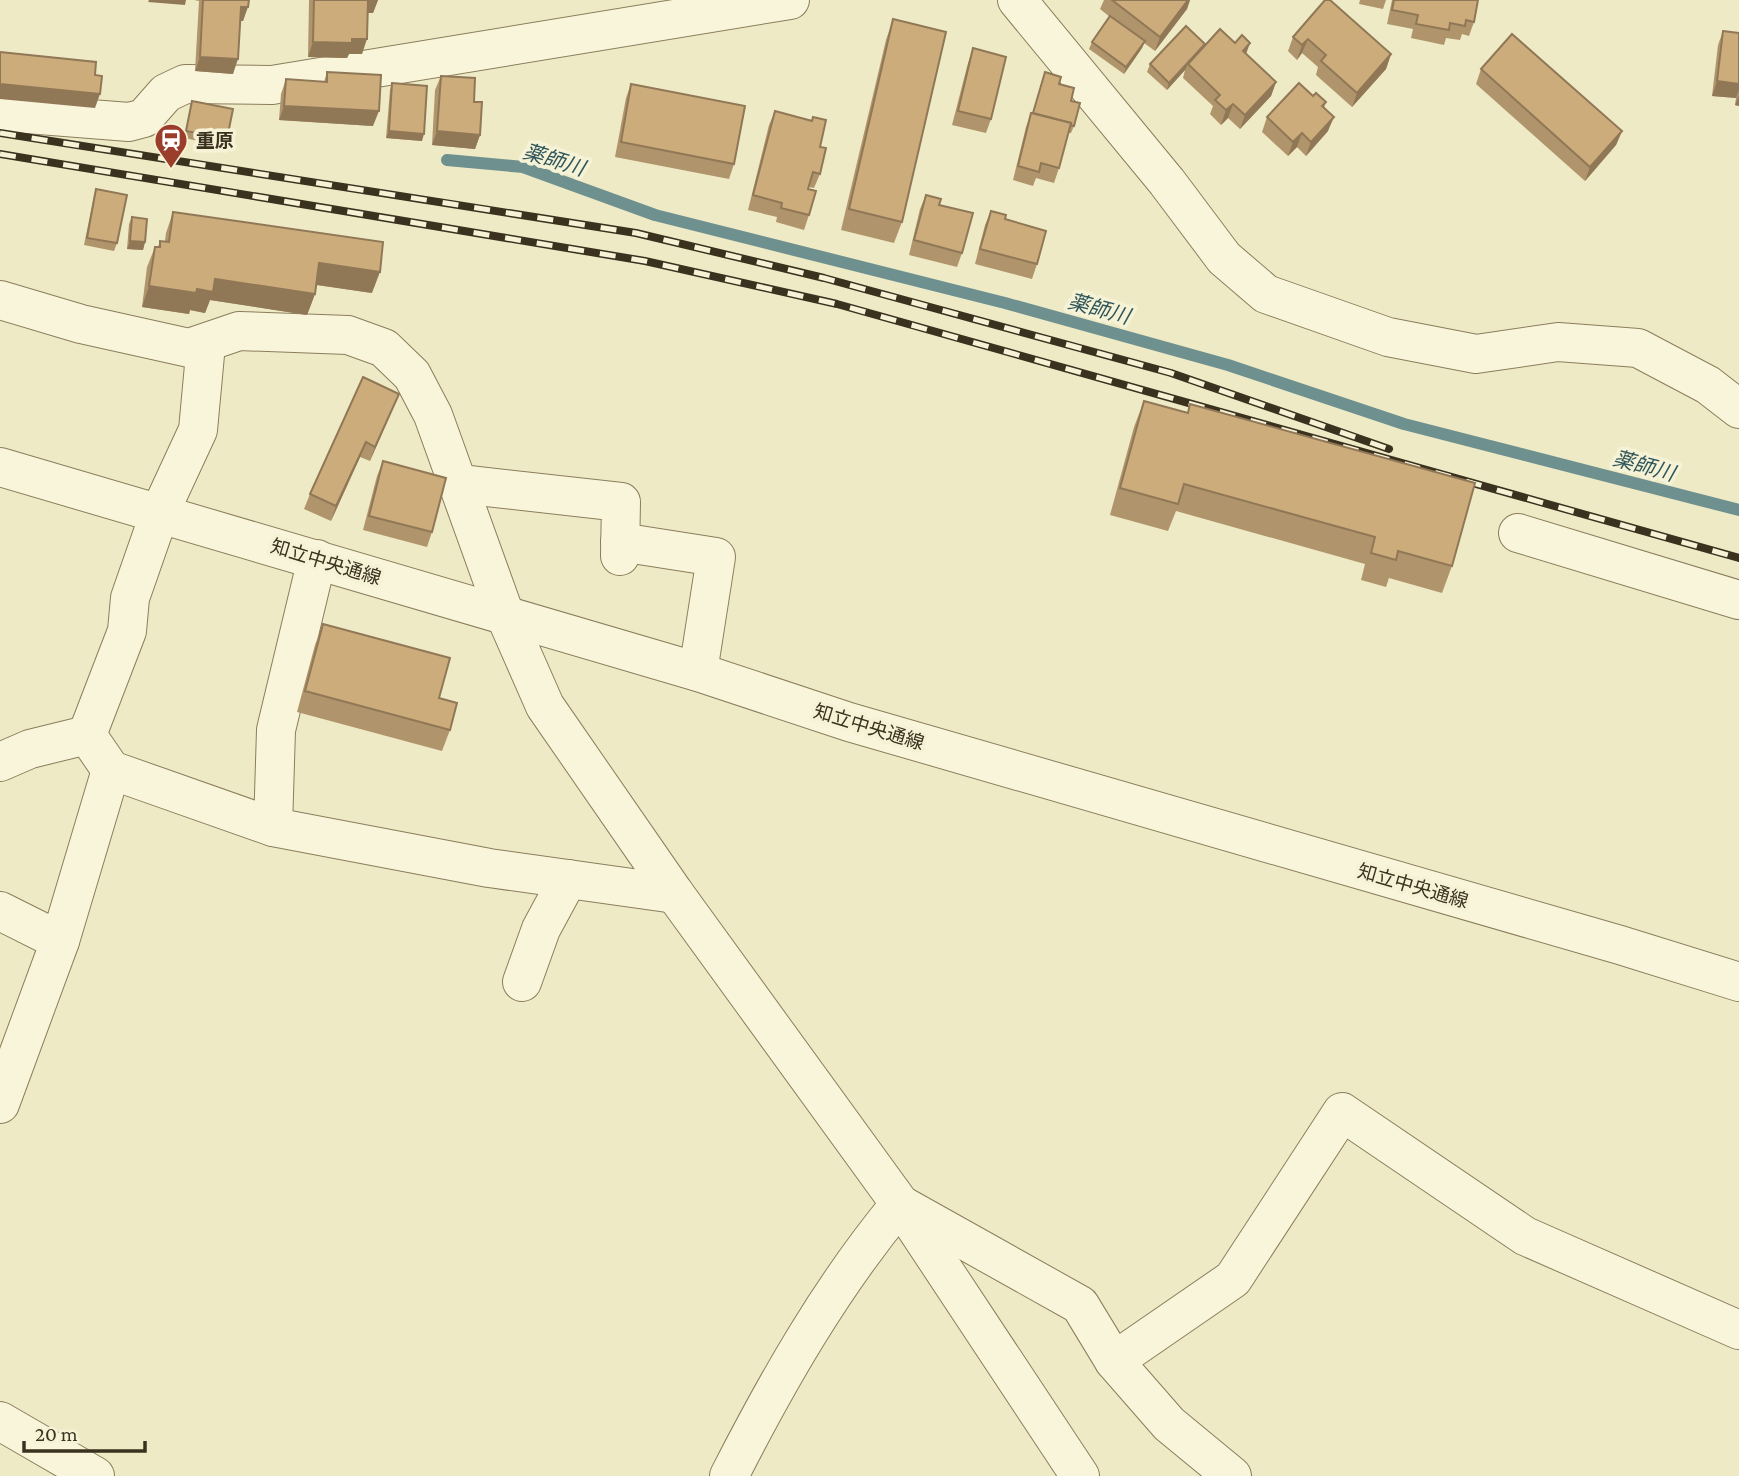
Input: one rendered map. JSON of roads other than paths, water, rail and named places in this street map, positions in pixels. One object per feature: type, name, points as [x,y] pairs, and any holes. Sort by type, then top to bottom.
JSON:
[{"type":"street","points":[[0,112],[129,122],[144,118],[166,93],[184,83],[272,85],[790,0]]},
{"type":"street","points":[[1017,0],[1167,182],[1224,258],[1266,294],[1388,337],[1476,354],[1558,342],[1638,348],[1708,385],[1739,409]]},
{"type":"street","points":[[0,300],[81,324],[189,348],[239,331],[348,335],[384,348],[412,375],[433,415],[505,615],[545,706],[674,894],[900,1204],[1080,1476]]},
{"type":"street","points":[[87,735],[127,631],[130,598],[160,512],[198,430],[206,344]]},
{"type":"street","name":"知立中央通線","points":[[0,467],[698,672],[849,723],[1620,945],[1739,982]]},
{"type":"street","points":[[460,484],[621,502],[620,549],[716,557],[698,672]]},
{"type":"street","points":[[1518,533],[1739,600]]},
{"type":"street","points":[[273,827],[276,730],[317,559]]},
{"type":"street","points":[[0,762],[30,749],[87,735]]},
{"type":"street","points":[[87,735],[111,770],[273,827],[400,853],[674,894]]},
{"type":"street","points":[[0,1104],[61,941],[111,770]]},
{"type":"street","points":[[522,982],[541,929],[568,879]]},
{"type":"street","points":[[0,911],[61,941]]},
{"type":"street","points":[[1114,1362],[1233,1279],[1342,1112],[1525,1236],[1739,1330]]},
{"type":"street","points":[[900,1204],[1080,1305],[1114,1362],[1169,1424],[1232,1476]]},
{"type":"street","points":[[729,1476],[779,1381],[855,1259],[900,1204]]},
{"type":"street","points":[[0,1421],[95,1476]]},
{"type":"waterway","name":"薬師川","points":[[447,160],[523,167],[655,215],[1005,303],[1228,365],[1404,424],[1739,510]]},
{"type":"railway","points":[[0,133],[636,233],[824,278],[1171,373],[1389,449]]},
{"type":"railway","points":[[0,154],[645,261],[837,304],[1739,558]]},
{"type":"place","name":"重原","points":[[171,170]]}]
